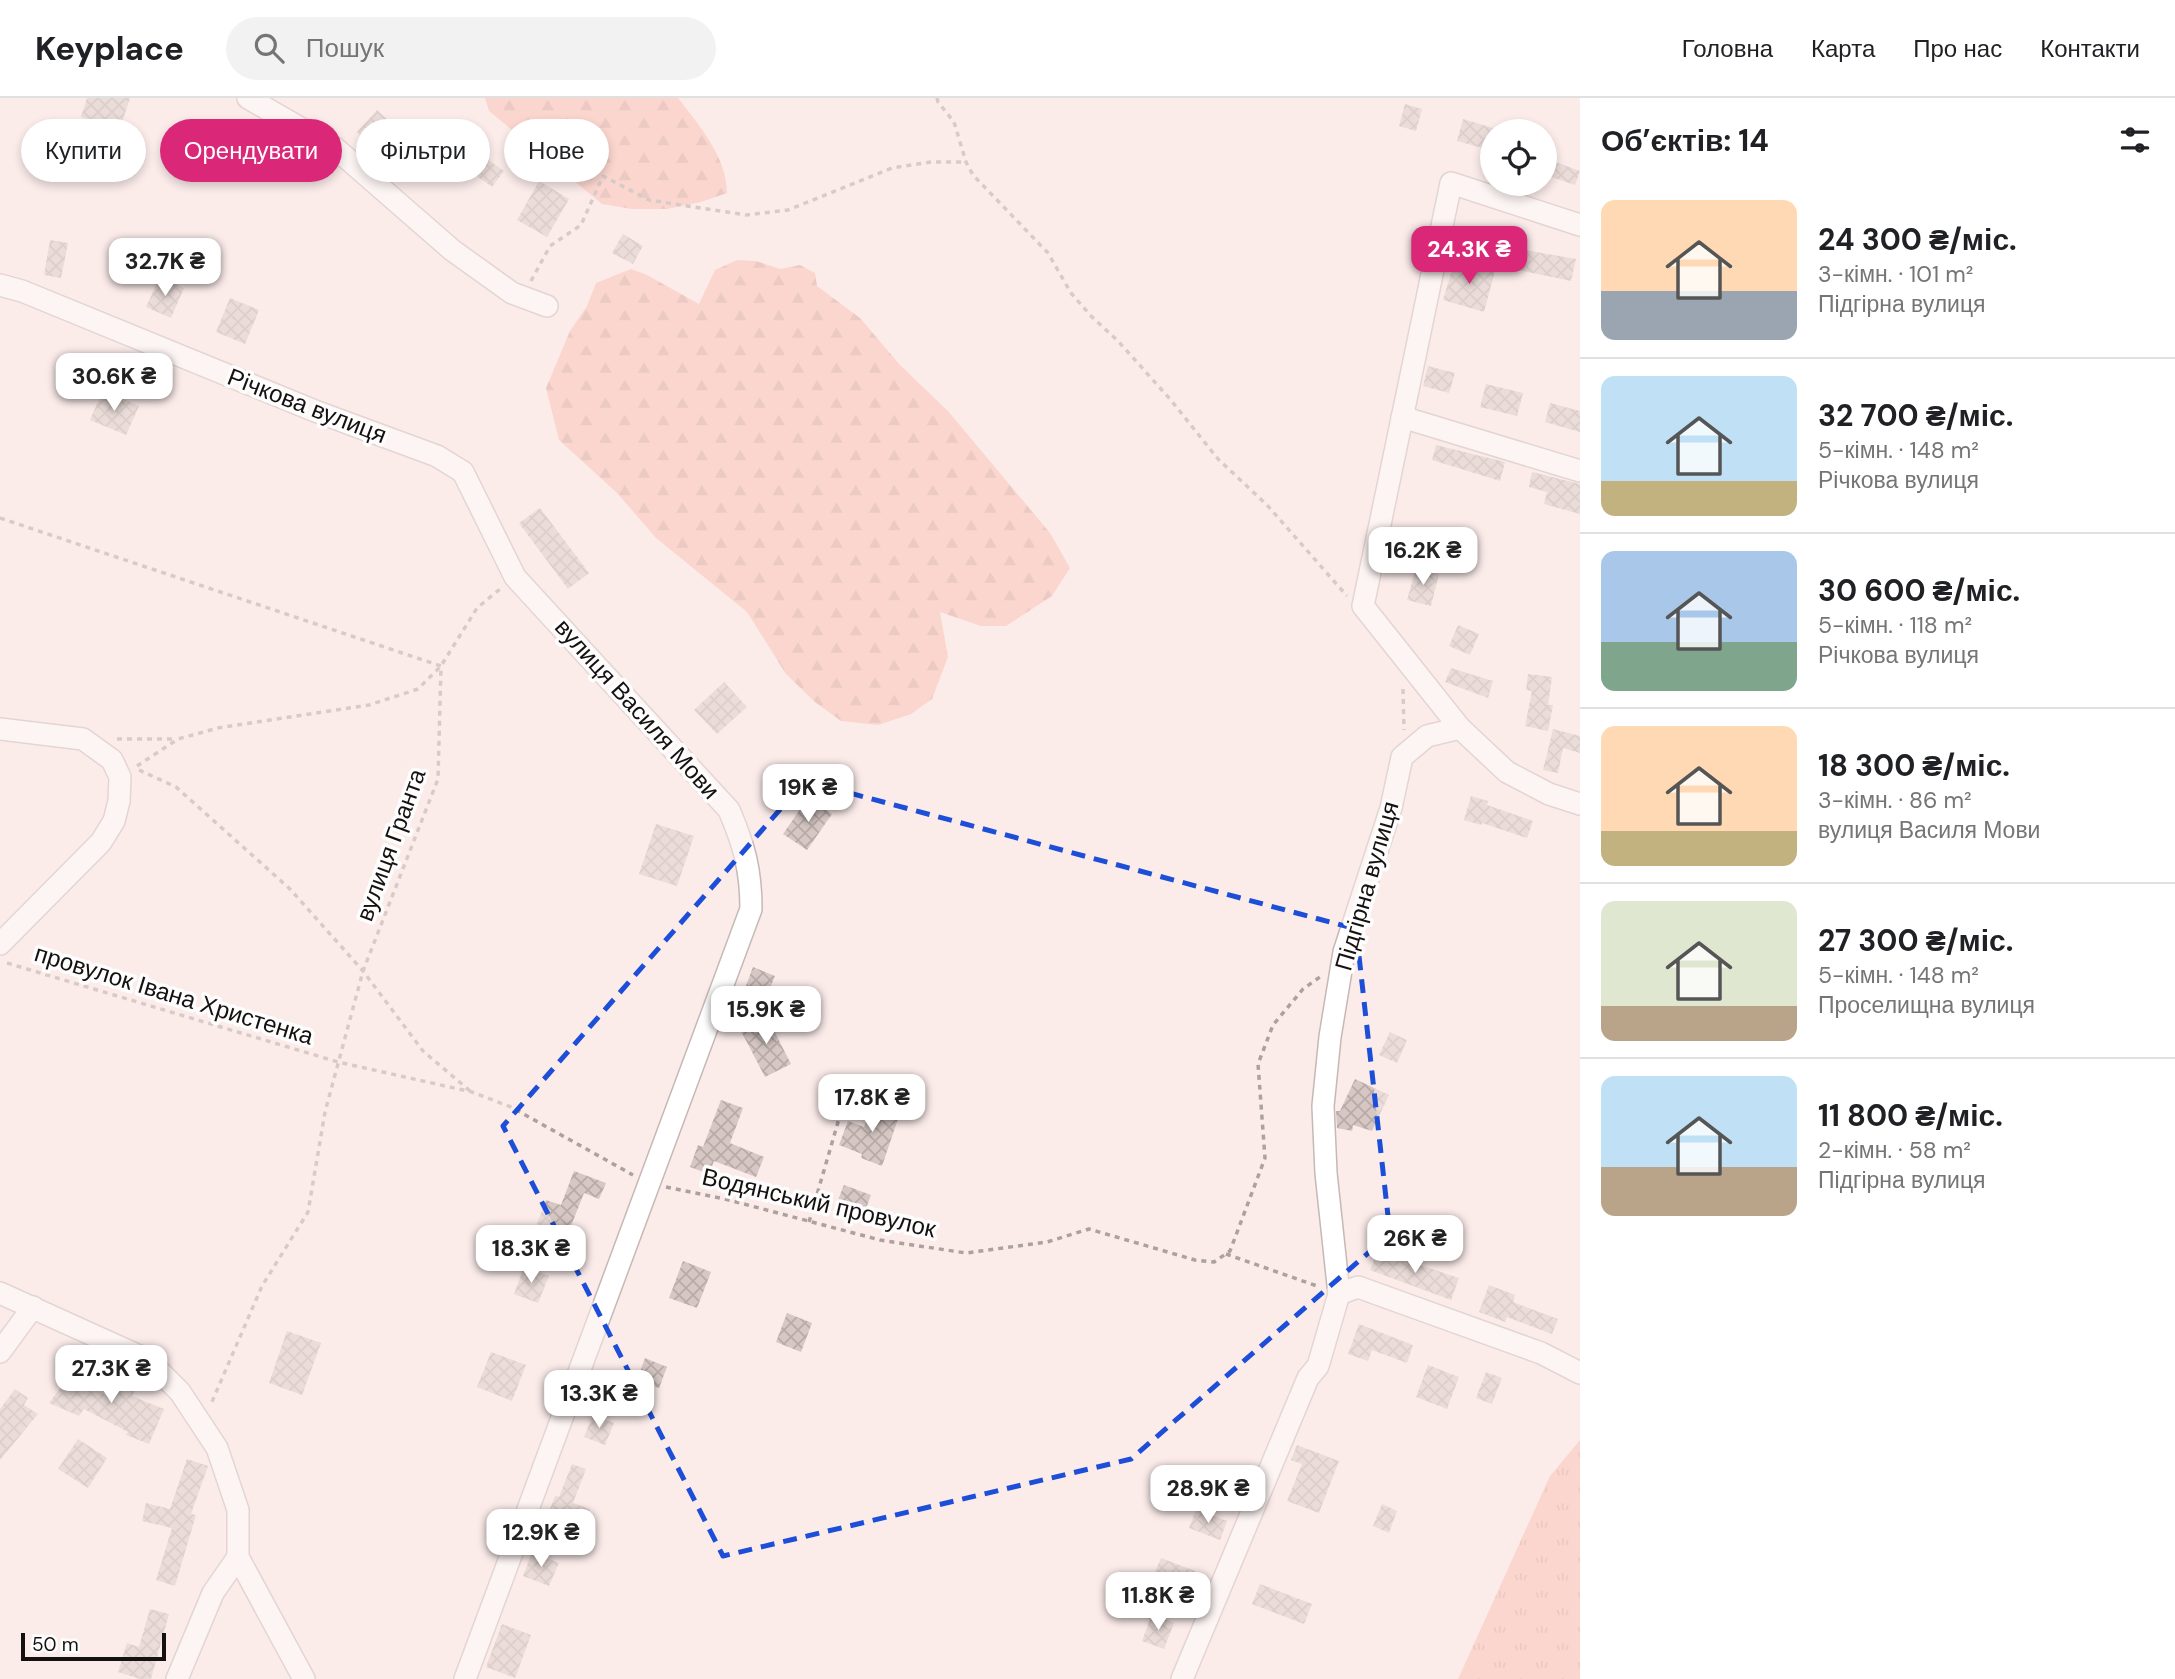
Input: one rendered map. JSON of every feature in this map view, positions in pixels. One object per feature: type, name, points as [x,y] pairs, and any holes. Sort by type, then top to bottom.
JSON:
[{"type":"street","points":[[248,98],[335,148],[452,250],[512,293],[547,306]]},
{"type":"street","points":[[1580,225],[1451,183],[1363,606],[1460,728],[1507,772],[1549,794],[1580,804]]},
{"type":"street","name":"Річкова вулиця","points":[[0,285],[22,291],[315,411],[437,456],[463,472],[515,578]]},
{"type":"street","points":[[1402,417],[1580,471]]},
{"type":"street","name":"вулиця Василя Мови","points":[[465,1679],[751,909],[751,878],[743,843],[729,810],[515,578]]},
{"type":"street","points":[[1402,757],[1427,736],[1460,728]]},
{"type":"street","points":[[0,729],[83,739],[112,761],[120,777],[119,801],[114,821],[101,842],[0,944]]},
{"type":"street","name":"Підгірна вулиця","points":[[1182,1679],[1308,1378],[1318,1366],[1339,1294],[1326,1174],[1323,1106],[1330,1037],[1342,963],[1391,807],[1402,757]]},
{"type":"street","points":[[1339,1294],[1359,1287],[1370,1290],[1541,1353],[1580,1373]]},
{"type":"street","points":[[0,1293],[148,1360],[180,1392],[217,1448],[238,1510],[238,1557],[304,1679]]},
{"type":"street","points":[[0,1352],[33,1307]]},
{"type":"street","points":[[177,1679],[213,1593],[238,1557]]},
{"type":"path","points":[[937,98],[937,102],[954,122],[965,162],[973,175],[1048,253],[1071,293],[1171,399],[1218,459],[1267,505],[1345,594],[1363,606]]},
{"type":"path","points":[[523,297],[550,246],[581,225],[603,176],[649,200],[746,215],[788,210],[892,168],[931,162],[965,162]]},
{"type":"path","points":[[0,518],[441,666]]},
{"type":"path","points":[[83,739],[178,739],[218,728],[369,705],[418,689],[441,666],[477,608],[515,578]]},
{"type":"path","name":"вулиця Гранта","points":[[202,1425],[262,1286],[308,1212],[325,1112],[363,971],[438,779],[441,666]]},
{"type":"path","points":[[1402,757],[1403,687]]},
{"type":"path","points":[[178,739],[134,768],[176,787],[290,889],[363,971],[423,1051],[472,1092]]},
{"type":"path","name":"провулок Івана Христенка","points":[[0,960],[338,1062]]},
{"type":"path","points":[[1225,1254],[1230,1251],[1241,1225],[1265,1158],[1258,1064],[1273,1025],[1303,989],[1342,963]]},
{"type":"path","name":"Водянський провулок","points":[[338,1062],[472,1092],[511,1107],[649,1183],[725,1199],[880,1240],[966,1253],[1047,1242],[1089,1229],[1195,1260],[1214,1262],[1225,1254]]},
{"type":"path","points":[[809,1222],[845,1098]]},
{"type":"path","points":[[1225,1254],[1339,1294]]},
{"type":"highlighted area","points":[[805,781],[1356,929],[1390,1234],[1131,1459],[723,1556],[503,1126]]},
{"type":"green space","points":[[485,98],[678,98],[703,130],[717,154],[726,180],[727,193],[667,209],[632,209],[602,204],[575,182],[609,182],[609,119],[504,119],[504,123],[489,111]]},
{"type":"green space","points":[[737,260],[756,261],[780,269],[800,265],[815,273],[817,286],[860,318],[900,365],[948,411],[1050,533],[1070,568],[1052,596],[1006,626],[981,626],[940,612],[948,657],[932,699],[911,714],[878,725],[841,721],[815,702],[786,674],[747,612],[656,538],[617,493],[559,440],[546,388],[570,331],[587,306],[596,283],[631,269],[699,304],[715,270]]},
{"type":"green space","points":[[1580,1440],[1580,1679],[1458,1679],[1550,1476]]},
{"type":"building","points":[[87,98],[130,98],[123,119],[81,117]]},
{"type":"building","points":[[1405,104],[1422,109],[1416,131],[1399,126]]},
{"type":"building","points":[[377,110],[387,119],[369,119]]},
{"type":"building","points":[[1463,119],[1480,124],[1480,147],[1457,141]]},
{"type":"building","points":[[490,161],[504,171],[492,187],[485,182],[490,182]]},
{"type":"building","points":[[1557,163],[1580,171],[1575,185],[1557,179]]},
{"type":"building","points":[[538,182],[569,199],[547,237],[517,220]]},
{"type":"building","points":[[623,234],[643,246],[633,264],[612,253]]},
{"type":"building","points":[[50,240],[68,243],[61,278],[44,275]]},
{"type":"building","points":[[1514,248],[1576,259],[1571,281],[1509,268]]},
{"type":"building","points":[[1455,260],[1495,271],[1484,312],[1443,300]]},
{"type":"building","points":[[160,277],[184,288],[171,318],[146,307]]},
{"type":"building","points":[[230,298],[259,310],[245,344],[216,332]]},
{"type":"building","points":[[1428,366],[1455,373],[1449,393],[1423,386]]},
{"type":"building","points":[[1486,384],[1523,393],[1517,416],[1480,407]]},
{"type":"building","points":[[103,390],[139,406],[126,435],[90,420]]},
{"type":"building","points":[[1550,403],[1580,411],[1580,432],[1545,422]]},
{"type":"building","points":[[1436,445],[1505,462],[1500,481],[1432,460]]},
{"type":"building","points":[[1532,472],[1580,484],[1580,514],[1544,504],[1547,492],[1529,487]]},
{"type":"building","points":[[540,508],[589,573],[568,589],[519,523]]},
{"type":"building","points":[[1416,568],[1439,574],[1431,606],[1407,600]]},
{"type":"building","points":[[1458,625],[1479,634],[1470,655],[1449,646]]},
{"type":"building","points":[[1451,668],[1493,681],[1488,698],[1445,682]]},
{"type":"building","points":[[1528,674],[1552,677],[1548,705],[1553,705],[1548,731],[1525,726],[1532,691],[1526,690]]},
{"type":"building","points":[[724,682],[747,707],[717,734],[694,710]]},
{"type":"building","points":[[1553,729],[1580,736],[1580,753],[1563,748],[1558,773],[1543,770]]},
{"type":"building","points":[[1471,796],[1488,801],[1487,805],[1533,821],[1527,838],[1464,820]]},
{"type":"building","points":[[808,798],[832,814],[807,850],[783,834]]},
{"type":"building","points":[[656,824],[694,836],[677,886],[639,874]]},
{"type":"building","points":[[753,967],[775,976],[765,1000],[744,991]]},
{"type":"building","points":[[766,1015],[791,1064],[765,1077],[740,1029]]},
{"type":"building","points":[[1390,1032],[1407,1040],[1397,1063],[1379,1055]]},
{"type":"building","points":[[1355,1079],[1389,1095],[1372,1131],[1353,1125],[1352,1131],[1337,1128],[1336,1111],[1340,1111]]},
{"type":"building","points":[[721,1100],[743,1108],[730,1143],[764,1157],[756,1177],[714,1161],[709,1174],[690,1167],[698,1145],[703,1147]]},
{"type":"building","points":[[874,1102],[900,1113],[882,1166],[839,1145],[848,1121],[864,1127]]},
{"type":"building","points":[[574,1171],[606,1183],[599,1199],[584,1193],[567,1236],[537,1224],[546,1200],[561,1205]]},
{"type":"building","points":[[844,1185],[871,1195],[863,1216],[836,1205]]},
{"type":"building","points":[[1378,1251],[1459,1278],[1451,1300],[1370,1270]]},
{"type":"building","points":[[683,1261],[711,1272],[697,1308],[669,1298]]},
{"type":"building","points":[[524,1267],[549,1276],[538,1303],[514,1294]]},
{"type":"building","points":[[1489,1285],[1515,1295],[1513,1302],[1558,1319],[1552,1334],[1507,1317],[1505,1322],[1479,1312]]},
{"type":"building","points":[[787,1313],[812,1323],[801,1352],[776,1342]]},
{"type":"building","points":[[1359,1324],[1413,1345],[1407,1363],[1372,1350],[1368,1361],[1348,1354]]},
{"type":"building","points":[[287,1331],[321,1343],[302,1395],[269,1383]]},
{"type":"building","points":[[491,1352],[526,1365],[512,1401],[477,1387]]},
{"type":"building","points":[[645,1358],[667,1367],[659,1388],[637,1380]]},
{"type":"building","points":[[1428,1365],[1459,1377],[1447,1409],[1416,1397]]},
{"type":"building","points":[[73,1371],[109,1398],[122,1372],[140,1381],[132,1396],[164,1409],[149,1444],[126,1435],[128,1432],[84,1409],[79,1416],[49,1403]]},
{"type":"building","points":[[1486,1372],[1502,1378],[1492,1404],[1476,1398]]},
{"type":"building","points":[[15,1389],[28,1398],[24,1405],[38,1414],[0,1460],[0,1409]]},
{"type":"building","points":[[593,1415],[614,1423],[605,1445],[584,1437]]},
{"type":"building","points":[[78,1439],[107,1458],[88,1488],[58,1469]]},
{"type":"building","points":[[1297,1445],[1339,1461],[1319,1513],[1287,1501],[1302,1464],[1291,1460]]},
{"type":"building","points":[[187,1459],[208,1466],[191,1514],[196,1515],[175,1586],[156,1580],[172,1528],[142,1521],[146,1503],[170,1509]]},
{"type":"building","points":[[572,1464],[586,1469],[573,1503],[590,1509],[582,1530],[547,1517],[555,1496],[559,1497]]},
{"type":"building","points":[[1382,1504],[1397,1511],[1389,1533],[1373,1526]]},
{"type":"building","points":[[1196,1509],[1227,1521],[1220,1540],[1189,1528]]},
{"type":"building","points":[[532,1552],[559,1563],[549,1586],[523,1576]]},
{"type":"building","points":[[1161,1558],[1195,1571],[1189,1586],[1155,1572]]},
{"type":"building","points":[[1260,1584],[1312,1604],[1304,1624],[1252,1604]]},
{"type":"building","points":[[150,1609],[169,1614],[151,1679],[140,1679],[118,1672],[127,1643],[139,1647]]},
{"type":"building","points":[[1152,1614],[1174,1623],[1164,1649],[1142,1641]]},
{"type":"building","points":[[502,1624],[531,1635],[515,1678],[486,1667]]}]
